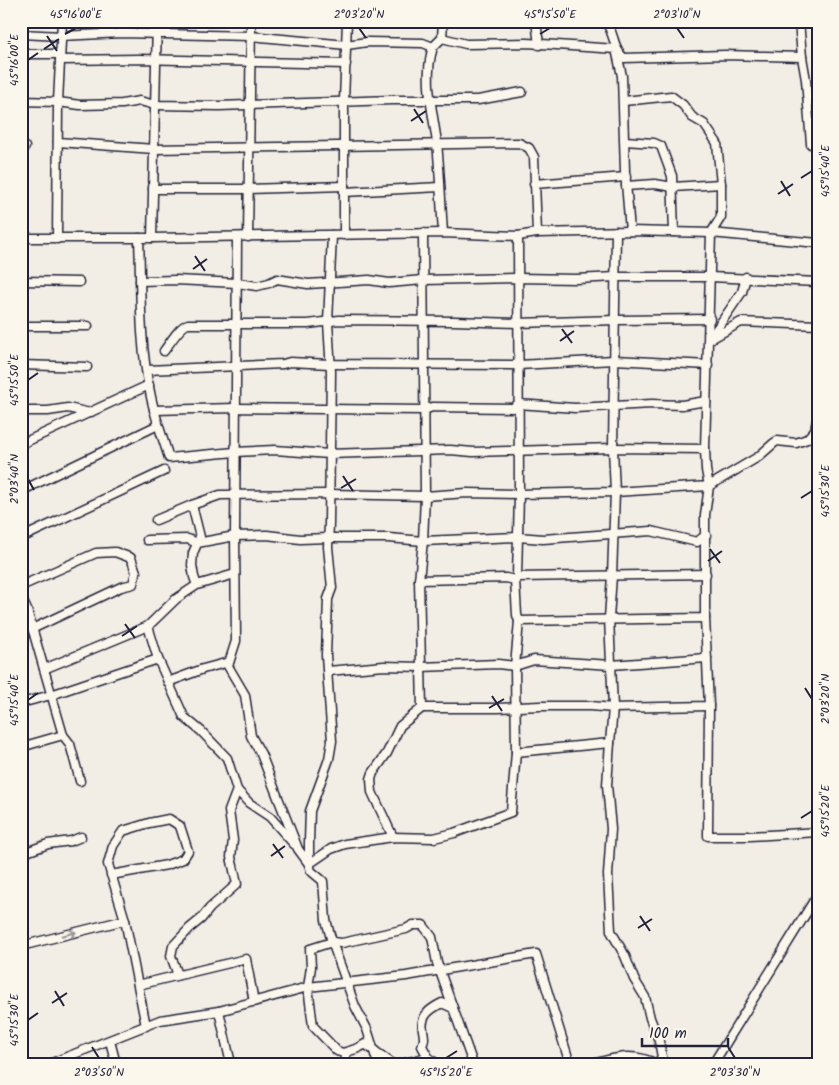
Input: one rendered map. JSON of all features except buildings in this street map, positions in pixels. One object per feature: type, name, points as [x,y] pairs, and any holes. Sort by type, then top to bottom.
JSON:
[{"type":"street","points":[[57,239],[58,102],[62,21]]},
{"type":"street","points":[[152,238],[157,21]]},
{"type":"street","points":[[248,237],[251,21]]},
{"type":"street","points":[[344,234],[344,102],[347,21]]},
{"type":"street","points":[[443,21],[442,38],[433,47],[428,65],[437,144],[443,233]]},
{"type":"street","points":[[536,21],[539,45]]},
{"type":"street","points":[[605,21],[611,30],[611,37],[616,49],[622,76],[626,186],[630,231]]},
{"type":"street","points":[[799,21],[811,144],[818,144]]},
{"type":"street","points":[[21,34],[61,36],[122,33],[250,36],[347,45],[367,42],[416,42],[433,47]]},
{"type":"street","points":[[442,38],[466,44],[492,43],[598,47],[616,49],[624,58],[725,55],[802,57]]},
{"type":"street","points":[[21,54],[155,60],[346,64]]},
{"type":"street","points":[[21,101],[58,102],[80,105],[122,104],[140,101],[155,106],[478,100],[522,92]]},
{"type":"street","points":[[624,101],[671,96],[683,105],[692,117],[704,124],[717,143],[721,184],[721,217],[711,233],[705,449],[706,470],[710,486],[706,506],[706,618],[709,706],[708,836],[750,836],[818,832]]},
{"type":"street","points":[[58,142],[154,149],[519,143],[529,148],[534,158],[537,233]]},
{"type":"street","points":[[625,142],[654,143],[661,146],[672,176],[674,232]]},
{"type":"street","points":[[534,184],[626,177]]},
{"type":"street","points":[[626,186],[654,184],[672,187],[721,184]]},
{"type":"street","points":[[153,189],[440,187]]},
{"type":"street","points":[[592,1064],[630,1056],[643,1057],[656,1064],[662,1057],[645,996],[634,979],[625,956],[611,931],[608,875],[611,830],[607,786],[613,708],[609,618],[615,492],[613,448],[616,231]]},
{"type":"street","points":[[21,238],[248,237],[423,233],[518,236],[537,233],[630,231],[711,233],[818,243]]},
{"type":"street","points":[[422,708],[419,580],[425,496],[423,233]]},
{"type":"street","points":[[309,864],[310,811],[329,759],[332,741],[326,655],[328,600],[332,588],[328,547],[330,364],[328,322],[332,235]]},
{"type":"street","points":[[309,864],[331,850],[345,844],[393,837],[434,838],[454,833],[511,812],[516,752],[515,666],[519,621],[517,615],[516,578],[519,494],[518,236]]},
{"type":"street","points":[[237,237],[235,408],[236,642],[228,662],[229,669],[245,695],[251,736],[261,754],[298,849]]},
{"type":"street","points":[[139,238],[143,340],[149,385],[158,425],[170,458],[276,450],[329,454],[424,450],[474,452],[613,448],[705,449]]},
{"type":"street","points":[[140,281],[176,280],[237,283],[257,286],[269,284],[277,279],[308,284],[368,280],[389,283],[423,280],[710,276],[818,282]]},
{"type":"street","points":[[709,340],[742,292],[746,277]]},
{"type":"street","points":[[21,281],[79,282]]},
{"type":"street","points":[[164,351],[184,325],[225,323],[237,325],[308,324],[339,320],[518,323],[710,319]]},
{"type":"street","points":[[709,340],[741,322],[818,325]]},
{"type":"street","points":[[21,326],[88,326]]},
{"type":"street","points":[[147,370],[236,367],[290,362],[518,365],[615,360],[708,365]]},
{"type":"street","points":[[21,365],[87,367]]},
{"type":"street","points":[[21,444],[149,385]]},
{"type":"street","points":[[154,410],[235,408],[424,410],[432,407],[514,408],[518,404],[575,408],[682,405],[706,401]]},
{"type":"street","points":[[21,411],[48,411],[68,408],[90,413]]},
{"type":"street","points":[[156,520],[220,495],[329,494],[425,496],[467,493],[615,492],[710,486],[758,457],[774,443],[796,443],[807,439],[815,430],[818,415]]},
{"type":"street","points":[[21,491],[158,425]]},
{"type":"street","points":[[21,538],[164,471]]},
{"type":"street","points":[[192,505],[200,538],[193,553],[192,565],[194,577],[198,585]]},
{"type":"street","points":[[146,540],[174,538],[188,539],[197,543],[235,536],[267,535],[300,539],[389,538],[423,541],[518,537],[543,539],[651,532],[697,542],[706,535]]},
{"type":"street","points":[[21,586],[96,553],[115,552],[131,558],[136,572],[133,584],[121,587],[32,629]]},
{"type":"street","points":[[44,670],[148,626],[176,599],[198,585],[236,574]]},
{"type":"street","points":[[419,580],[706,574]]},
{"type":"street","points":[[21,597],[63,735],[70,744],[80,782]]},
{"type":"street","points":[[519,621],[609,618],[706,618]]},
{"type":"street","points":[[148,626],[158,660],[184,717],[201,731],[227,758],[237,790],[249,803],[270,817],[298,849],[314,874],[323,881],[326,920],[332,942],[355,1006],[367,1029],[378,1064]]},
{"type":"street","points":[[328,672],[340,669],[384,666],[421,667],[498,664],[515,666],[534,660],[611,665],[707,658]]},
{"type":"street","points":[[21,703],[158,660]]},
{"type":"street","points":[[168,682],[228,662]]},
{"type":"street","points":[[393,837],[372,792],[371,779],[377,766],[387,753],[400,726],[422,708],[709,706]]},
{"type":"street","points":[[21,746],[63,735]]},
{"type":"street","points":[[516,752],[610,743]]},
{"type":"street","points":[[178,975],[171,956],[173,946],[190,928],[201,920],[210,908],[237,884],[231,858],[233,840],[229,812],[237,790]]},
{"type":"street","points":[[111,875],[167,865],[183,859],[188,851],[180,826],[169,819],[123,831],[113,846],[108,864],[111,875],[126,920],[146,1026]]},
{"type":"street","points":[[21,854],[48,844],[82,837]]},
{"type":"street","points":[[713,1064],[818,894]]},
{"type":"street","points":[[21,946],[126,920]]},
{"type":"street","points":[[393,1064],[364,1044],[357,1050],[344,1053],[337,1051],[313,1026],[308,987],[311,966],[310,949],[332,942],[342,943],[406,929],[413,925],[423,925],[432,937],[440,971],[473,1064]]},
{"type":"street","points":[[49,1064],[160,1020],[219,1011],[308,987],[348,984],[440,971],[536,954],[570,1064]]},
{"type":"street","points":[[138,985],[246,959],[254,1002]]},
{"type":"street","points":[[437,1064],[428,1057],[422,1046],[425,1037],[422,1030],[424,1017],[428,1011],[442,1003],[453,1008]]},
{"type":"street","points":[[219,1011],[231,1064]]},
{"type":"street","points":[[110,1041],[116,1064]]},
{"type":"street","points":[[344,1053],[347,1064]]},
{"type":"street","points":[[400,1064],[428,1057]]}]
